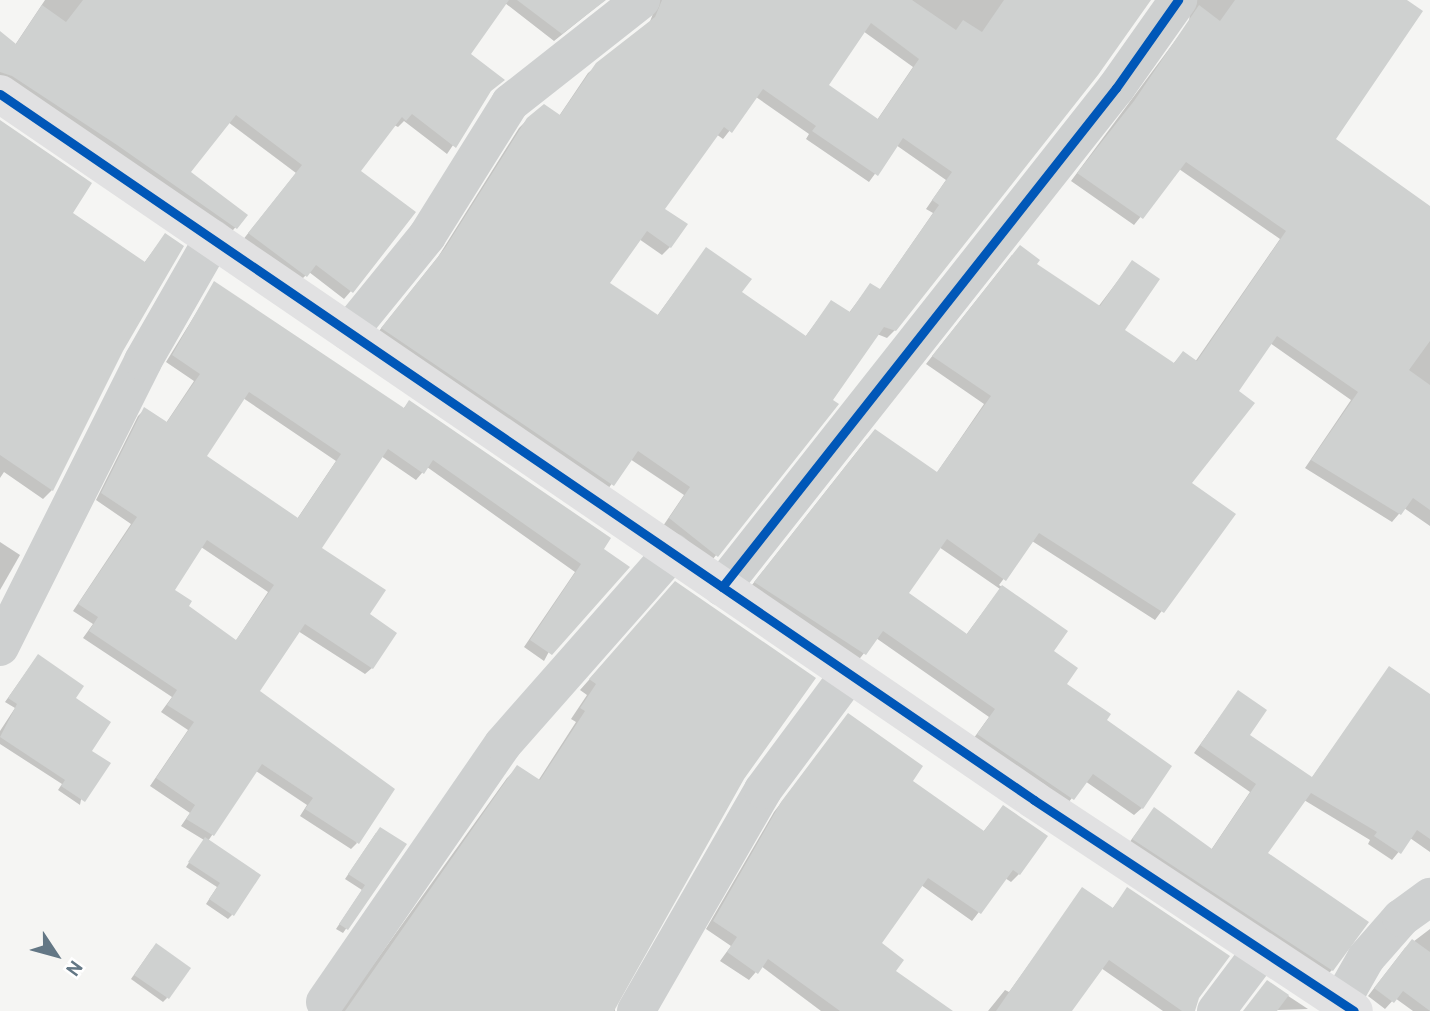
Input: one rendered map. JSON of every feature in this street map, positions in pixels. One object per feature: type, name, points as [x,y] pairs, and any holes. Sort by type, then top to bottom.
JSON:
[{"type":"street","points":[[349,332],[427,236],[510,103],[641,0]]},
{"type":"street","points":[[722,587],[1116,88],[1178,0]]},
{"type":"street","points":[[0,94],[849,674],[1347,1007],[1366,958],[1401,918],[1430,897]]},
{"type":"street","points":[[0,647],[143,361],[213,239]]},
{"type":"street","points":[[325,1002],[503,744],[672,552]]},
{"type":"street","points":[[636,1011],[763,790],[849,674]]},
{"type":"street","points":[[1216,1011],[1262,950]]},
{"type":"building","points":[[83,0],[509,0],[471,54],[505,80],[491,91],[456,148],[412,114],[406,121],[402,117],[361,171],[416,212],[353,293],[316,265],[307,277],[248,233],[302,165],[236,115],[191,172],[248,215],[237,229],[117,145],[12,76],[0,72],[0,31],[16,44],[42,5],[66,22]]},
{"type":"building","points":[[517,0],[606,0],[562,34]]},
{"type":"building","points":[[662,0],[912,0],[956,30],[963,20],[982,32],[1004,0],[1151,0],[1098,75],[896,331],[884,327],[833,400],[839,404],[718,557],[669,518],[690,487],[638,451],[614,486],[381,328],[445,248],[527,118],[544,104],[560,115],[596,63],[655,17]],"holes":[[[871,23],[919,59],[878,119],[829,85]],[[763,89],[816,126],[812,131],[878,176],[903,138],[952,172],[932,200],[939,205],[880,289],[870,283],[850,312],[831,300],[806,336],[742,292],[752,279],[706,247],[658,315],[610,283],[647,231],[671,248],[688,224],[665,209],[724,127],[732,133]]]},
{"type":"building","points":[[1235,0],[1407,0],[1423,11],[1336,139],[1430,206],[1430,341],[1409,370],[1430,385],[1430,510],[1413,498],[1401,515],[1311,460],[1358,392],[1277,336],[1239,391],[1255,403],[1192,483],[1236,514],[1164,613],[1039,533],[1006,581],[947,539],[909,593],[967,634],[1002,585],[1068,631],[1054,651],[1078,668],[1067,684],[1111,714],[1107,720],[1172,766],[1143,809],[1093,774],[1074,800],[977,734],[995,709],[883,631],[866,655],[754,582],[875,429],[937,472],[991,396],[932,356],[1020,245],[1040,260],[1037,264],[1100,306],[1132,260],[1160,279],[1125,330],[1174,363],[1183,351],[1197,361],[1286,231],[1186,162],[1143,219],[1077,173],[1134,101],[1199,5],[1220,21]]},
{"type":"building","points":[[0,120],[92,183],[73,213],[145,262],[165,233],[184,246],[123,351],[53,491],[0,455]]},
{"type":"building","points":[[214,281],[404,408],[409,400],[611,538],[604,549],[630,567],[552,655],[530,640],[581,564],[433,460],[424,474],[388,449],[322,548],[386,590],[370,614],[397,633],[373,669],[305,624],[260,691],[395,789],[359,844],[305,809],[313,798],[262,764],[214,836],[186,819],[195,805],[156,778],[194,722],[167,705],[177,690],[89,631],[98,617],[78,604],[137,517],[101,493],[144,407],[167,422],[200,374],[172,355]],"holes":[[[249,392],[341,454],[298,518],[207,456]],[[207,540],[274,585],[236,640],[189,606],[192,601],[175,590]]]},
{"type":"building","points":[[675,581],[816,678],[744,779],[614,1011],[345,1011],[517,765],[540,780],[585,711],[580,708],[596,684],[589,679]]},
{"type":"building","points":[[38,654],[84,686],[76,698],[111,722],[92,751],[111,763],[85,802],[61,786],[65,780],[0,737],[17,704],[8,698]]},
{"type":"building","points":[[1389,666],[1430,694],[1430,839],[1417,830],[1401,854],[1374,836],[1377,832],[1311,793],[1268,853],[1369,922],[1333,971],[1132,839],[1154,807],[1212,849],[1256,784],[1200,745],[1238,690],[1267,710],[1250,735],[1312,777]]},
{"type":"building","points":[[848,713],[923,766],[913,781],[984,831],[1003,805],[1048,836],[1020,875],[1013,870],[981,914],[928,878],[882,943],[904,960],[896,971],[953,1011],[840,1011],[768,959],[758,974],[727,952],[737,937],[713,921],[781,802]]},
{"type":"building","points":[[380,827],[407,844],[348,930],[339,924],[365,885],[348,874]]},
{"type":"building","points":[[205,837],[261,875],[234,916],[209,899],[220,883],[188,862]]},
{"type":"building","points":[[1082,887],[1113,908],[1127,887],[1230,956],[1199,998],[1195,1011],[1182,1011],[1109,960],[1072,1011],[996,1011]]},
{"type":"building","points":[[1412,939],[1430,952],[1430,1011],[1403,991],[1394,1003],[1374,988]]},
{"type":"building","points":[[156,943],[191,968],[169,999],[134,975]]},
{"type":"building","points":[[1267,980],[1289,995],[1277,1011],[1243,1011]]},
{"type":"cycle path","points":[[722,587],[1116,88],[1178,0]]},
{"type":"cycle path","points":[[0,94],[1034,800],[1354,1011]]}]
